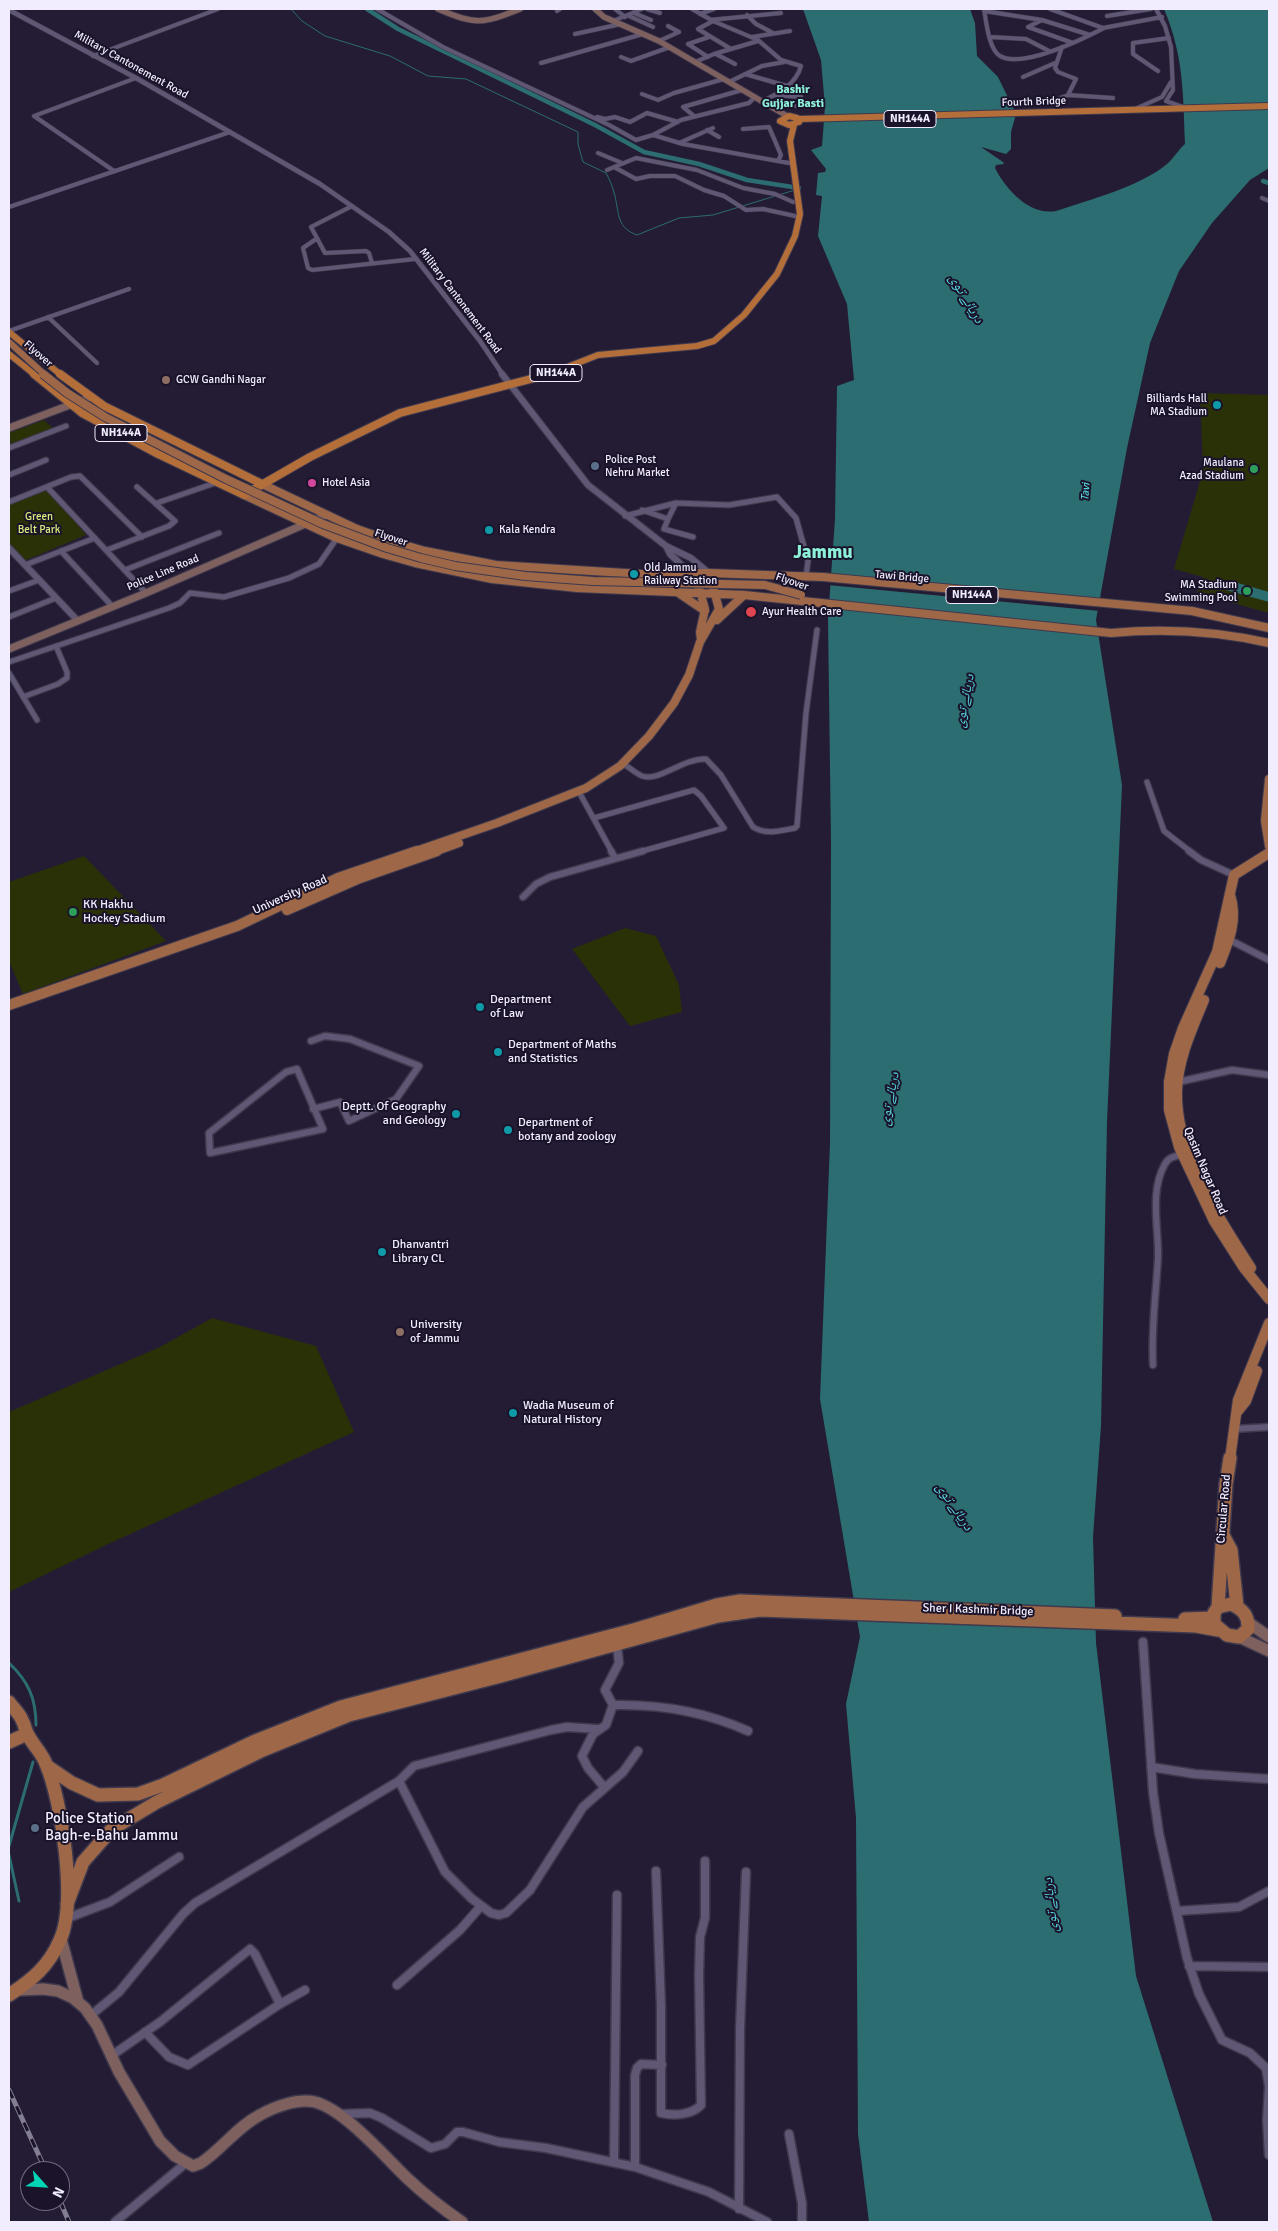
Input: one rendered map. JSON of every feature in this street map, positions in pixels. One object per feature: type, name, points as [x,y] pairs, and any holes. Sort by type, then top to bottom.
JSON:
[{"type":"highway","name":"Fourth Bridge","points":[[797,122],[1269,107]]},
{"type":"highway","name":"Fourth Bridge","points":[[1022,114],[1134,109],[1186,109]]},
{"type":"highway","name":"NH144A","points":[[9,354],[82,413],[158,454],[242,494],[310,457],[393,416],[550,371],[599,352],[697,344],[707,340],[744,309],[764,285],[786,246],[793,228],[795,216],[794,199],[785,119],[797,122],[790,135],[791,166]]},
{"type":"highway","name":"NH144A","points":[[261,483],[272,475],[383,416],[431,401],[508,383],[549,376],[598,356],[696,346],[714,341],[752,308],[777,274],[798,226],[800,214],[794,199]]},
{"type":"highway","name":"NH144A","points":[[9,332],[104,406],[261,483]]},
{"type":"highway","points":[[234,470],[272,475]]},
{"type":"main road","points":[[438,9],[466,21],[479,24],[520,9]]},
{"type":"main road","points":[[596,9],[604,17],[670,47],[762,101],[785,119]]},
{"type":"main road","name":"Flyover","points":[[9,342],[38,370],[86,406],[109,420],[253,492],[348,535],[387,549],[460,567],[533,577],[765,585],[800,595],[819,604]]},
{"type":"main road","points":[[9,428],[91,397]]},
{"type":"main road","name":"Flyover","points":[[104,406],[115,417],[169,447],[257,490],[352,532],[421,556],[494,570],[542,575],[784,581],[808,578]]},
{"type":"main road","name":"Tawi Bridge","points":[[261,483],[326,515],[394,542],[464,560],[535,569],[770,575],[1121,607]]},
{"type":"main road","points":[[242,494],[337,538],[415,563],[469,575],[577,588],[744,595],[1110,632],[1156,629],[1187,624],[1205,625],[1269,637]]},
{"type":"main road","name":"Police Line Road","points":[[9,648],[146,593],[326,515]]},
{"type":"main road","points":[[286,532],[294,518]]},
{"type":"main road","points":[[286,532],[319,530]]},
{"type":"main road","points":[[689,572],[701,593],[705,611],[700,632],[701,640]]},
{"type":"main road","points":[[644,590],[651,587],[674,586],[677,582],[676,577],[665,573]]},
{"type":"main road","points":[[701,640],[719,609],[709,573]]},
{"type":"main road","points":[[674,591],[705,611]]},
{"type":"main road","points":[[710,627],[744,595]]},
{"type":"main road","points":[[1121,607],[1205,619],[1269,632]]},
{"type":"main road","points":[[1121,607],[1199,612],[1269,628]]},
{"type":"main road","points":[[1156,629],[1212,631],[1269,642]]},
{"type":"main road","name":"University Road","points":[[9,1012],[240,931],[360,878],[510,825],[571,799],[602,779],[622,763],[655,729],[688,679],[701,640]]},
{"type":"main road","points":[[1269,779],[1265,828],[1269,846]]},
{"type":"main road","name":"University Road","points":[[9,1005],[236,926],[338,878],[497,824],[567,795],[578,793]]},
{"type":"main road","points":[[1234,875],[1269,852]]},
{"type":"main road","name":"Qasim Nagar Road","points":[[1234,875],[1227,901],[1226,938],[1185,1046],[1178,1082],[1178,1117],[1186,1154],[1204,1205],[1220,1235],[1269,1299]]},
{"type":"main road","name":"Qasim Nagar Road","points":[[1226,938],[1180,1038],[1172,1062],[1169,1110],[1174,1133],[1219,1218],[1242,1255],[1269,1291]]},
{"type":"main road","name":"Circular Road","points":[[1216,1612],[1220,1550],[1224,1537],[1224,1504],[1238,1400],[1269,1324]]},
{"type":"main road","name":"Circular Road","points":[[1237,1412],[1246,1401],[1269,1341]]},
{"type":"main road","points":[[1224,1537],[1231,1550],[1238,1606]]},
{"type":"main road","points":[[47,1766],[72,1783],[98,1795],[119,1796],[138,1794],[162,1785],[252,1742],[341,1708],[637,1629],[717,1605],[740,1601],[760,1606],[1196,1623],[1218,1630],[1226,1636],[1239,1637],[1269,1652]]},
{"type":"main road","points":[[1196,1623],[1216,1612],[1224,1604],[1238,1606],[1246,1614],[1249,1623],[1269,1637]]},
{"type":"main road","points":[[13,1993],[34,1978],[45,1966],[61,1939],[67,1904],[83,1862],[112,1829],[157,1802],[263,1750],[349,1715],[760,1606]]},
{"type":"main road","points":[[1216,1612],[1218,1630]]},
{"type":"main road","points":[[1239,1637],[1245,1634],[1249,1623]]},
{"type":"main road","points":[[9,1702],[22,1719],[28,1734],[47,1766],[60,1815],[67,1859],[67,1904]]},
{"type":"main road","points":[[9,1742],[28,1734]]},
{"type":"main road","points":[[61,1939],[78,2002]]},
{"type":"main road","points":[[13,1993],[34,1988],[54,1990],[78,2002],[90,2016],[157,2136],[166,2148],[186,2163],[194,2166],[206,2160],[234,2132],[259,2115],[305,2102],[316,2102],[337,2114],[415,2185],[462,2222]]},
{"type":"street","points":[[94,56],[218,9]]},
{"type":"street","points":[[377,9],[433,42],[586,114],[634,139],[640,140],[694,116],[750,102],[754,98]]},
{"type":"street","points":[[615,9],[626,17],[653,27]]},
{"type":"street","points":[[612,21],[642,9]]},
{"type":"street","points":[[647,9],[660,13]]},
{"type":"street","points":[[692,9],[711,21],[758,40],[780,60],[800,64],[801,69],[798,76],[787,86],[762,101]]},
{"type":"street","points":[[700,14],[714,9]]},
{"type":"street","points":[[745,9],[756,24],[773,33]]},
{"type":"street","points":[[1050,9],[1104,28]]},
{"type":"street","points":[[1107,16],[1151,9]]},
{"type":"street","points":[[1156,9],[1162,17],[1169,38],[1173,90],[1166,102],[1186,109]]},
{"type":"street","name":"Military Cantonement Road","points":[[9,10],[136,78],[320,184],[389,232],[415,259],[480,341],[508,383],[588,485],[625,516],[666,546],[670,554],[689,572]]},
{"type":"street","points":[[1090,36],[1042,20],[984,10],[990,37],[998,55],[1018,59],[1062,47],[1090,36],[1104,28],[1162,17]]},
{"type":"street","points":[[634,13],[651,20]]},
{"type":"street","points":[[731,49],[709,37],[698,28],[711,21],[749,15],[781,13]]},
{"type":"street","points":[[1042,20],[1028,27],[1073,43]]},
{"type":"street","points":[[575,34],[621,24]]},
{"type":"street","points":[[659,41],[680,32],[668,26]]},
{"type":"street","points":[[751,37],[790,31]]},
{"type":"street","points":[[542,63],[643,34]]},
{"type":"street","points":[[708,56],[688,44],[709,37]]},
{"type":"street","points":[[990,37],[1026,39],[1049,51]]},
{"type":"street","points":[[1158,71],[1134,54],[1133,43],[1169,38]]},
{"type":"street","points":[[695,62],[758,40]]},
{"type":"street","points":[[622,57],[630,61],[670,47]]},
{"type":"street","points":[[1062,47],[1061,55],[1055,68],[1058,72],[1076,79],[1068,95]]},
{"type":"street","points":[[716,54],[735,64]]},
{"type":"street","points":[[642,94],[658,100],[674,93],[727,81],[762,66],[787,62]]},
{"type":"street","points":[[1023,78],[1042,67],[1056,63]]},
{"type":"street","points":[[745,74],[787,86]]},
{"type":"street","points":[[114,171],[34,116],[136,78]]},
{"type":"street","points":[[1134,109],[1162,97],[1172,80]]},
{"type":"street","points":[[694,116],[683,106],[742,90]]},
{"type":"street","points":[[773,95],[801,97]]},
{"type":"street","points":[[1060,98],[1068,95],[1113,98]]},
{"type":"street","points":[[762,101],[778,105],[801,106]]},
{"type":"street","points":[[586,114],[605,119],[616,117],[630,122],[647,113],[678,122]]},
{"type":"street","points":[[743,128],[769,127],[781,153],[781,157],[778,160]]},
{"type":"street","points":[[679,143],[714,128]]},
{"type":"street","points":[[707,130],[719,137]]},
{"type":"street","points":[[9,207],[230,132]]},
{"type":"street","points":[[653,135],[679,143],[778,160],[791,166]]},
{"type":"street","points":[[598,153],[622,163]]},
{"type":"street","points":[[607,170],[636,158],[693,169],[744,188],[794,199]]},
{"type":"street","points":[[614,167],[636,179],[650,176],[675,176],[704,190],[724,196],[750,211],[766,210],[795,216]]},
{"type":"street","points":[[1262,198],[1269,201]]},
{"type":"street","points":[[352,206],[312,226],[316,239],[324,253],[366,251],[369,253],[372,264]]},
{"type":"street","points":[[316,239],[303,248],[309,268],[317,270],[415,259]]},
{"type":"street","points":[[9,332],[129,289]]},
{"type":"street","points":[[48,318],[97,363]]},
{"type":"street","points":[[9,363],[17,360]]},
{"type":"street","points":[[9,448],[66,426]]},
{"type":"street","points":[[9,475],[46,460]]},
{"type":"street","points":[[9,502],[71,477],[80,476],[142,537]]},
{"type":"street","points":[[157,503],[218,482]]},
{"type":"street","points":[[47,487],[146,593]]},
{"type":"street","points":[[107,550],[169,526],[175,521],[137,487]]},
{"type":"street","points":[[625,516],[642,510],[676,504],[729,505],[777,497],[780,505],[796,518],[808,562],[808,578]]},
{"type":"street","points":[[676,504],[664,529],[694,537]]},
{"type":"street","points":[[642,510],[668,519]]},
{"type":"street","points":[[125,570],[219,533]]},
{"type":"street","points":[[25,565],[95,538]]},
{"type":"street","points":[[9,662],[169,608],[178,604],[192,592],[222,598],[306,572],[321,562],[337,538]]},
{"type":"street","points":[[666,546],[691,558],[709,573]]},
{"type":"street","points":[[9,548],[78,621]]},
{"type":"street","points":[[61,551],[112,606]]},
{"type":"street","points":[[9,591],[39,580]]},
{"type":"street","points":[[9,617],[56,598]]},
{"type":"street","points":[[622,763],[644,777],[649,778],[658,776],[693,758],[706,759],[724,777],[738,806],[756,830],[795,828],[797,826],[806,713],[816,630]]},
{"type":"street","points":[[22,696],[58,684],[67,678],[67,672],[56,646]]},
{"type":"street","points":[[9,673],[37,720]]},
{"type":"street","points":[[1147,782],[1164,831],[1201,860],[1234,875]]},
{"type":"street","points":[[523,897],[532,887],[544,879],[724,828],[701,796],[692,790],[594,818]]},
{"type":"street","points":[[578,793],[594,818],[615,858]]},
{"type":"street","points":[[1226,938],[1269,960]]},
{"type":"street","points":[[311,1041],[326,1036],[350,1039],[419,1066],[396,1099],[349,1122],[340,1102],[313,1109]]},
{"type":"street","points":[[297,1069],[313,1109],[323,1129],[210,1153],[209,1133],[286,1072],[297,1069]]},
{"type":"street","points":[[1178,1082],[1232,1070],[1269,1076]]},
{"type":"street","points":[[1153,1366],[1150,1340],[1158,1255],[1156,1202],[1164,1165],[1168,1159],[1186,1154]]},
{"type":"street","points":[[1233,1429],[1269,1427]]},
{"type":"street","points":[[1143,1642],[1151,1767],[1159,1832],[1189,1966],[1199,1994],[1222,2040],[1256,2058],[1266,2068],[1269,2077],[1267,2120],[1269,2155]]},
{"type":"street","points":[[604,1787],[582,1759],[589,1738],[598,1729],[605,1726],[613,1705],[605,1690],[619,1663],[617,1644]]},
{"type":"street","points":[[613,1705],[639,1704],[686,1708],[721,1718],[748,1731]]},
{"type":"street","points":[[90,2016],[119,1992],[183,1914],[195,1903],[399,1781],[414,1766],[551,1730],[567,1727],[598,1729]]},
{"type":"street","points":[[399,1781],[445,1872],[481,1906],[495,1914],[502,1914],[520,1900],[539,1877],[583,1807],[623,1772],[638,1751]]},
{"type":"street","points":[[1151,1767],[1194,1774],[1269,1779]]},
{"type":"street","points":[[64,1919],[95,1910],[144,1881],[179,1857]]},
{"type":"street","points":[[656,1871],[662,2113],[666,2115],[699,2109],[701,2097],[699,1975],[700,1937],[705,1918],[705,1860]]},
{"type":"street","points":[[739,2209],[740,2029],[746,1872]]},
{"type":"street","points":[[1177,1911],[1239,1907],[1269,1891]]},
{"type":"street","points":[[614,2162],[617,1895]]},
{"type":"street","points":[[397,1985],[460,1930],[481,1906]]},
{"type":"street","points":[[111,2056],[145,2032],[250,1949],[256,1954],[280,2004]]},
{"type":"street","points":[[1189,1966],[1269,1967]]},
{"type":"street","points":[[145,2032],[169,2056],[182,2064],[188,2065],[280,2004],[305,1990]]},
{"type":"street","points":[[635,2168],[634,2075],[637,2068],[642,2064],[662,2065]]},
{"type":"street","points":[[337,2114],[370,2114],[382,2118],[431,2148],[441,2147],[457,2132],[463,2132],[499,2142],[546,2148],[614,2162],[708,2192],[767,2222]]},
{"type":"street","points":[[789,2134],[802,2203],[802,2222]]},
{"type":"street","points":[[115,2222],[186,2163]]},
{"type":"green space","points":[[1200,393],[1269,395],[1269,613],[1197,593],[1203,577],[1174,569],[1203,471]]},
{"type":"green space","points":[[44,420],[54,429],[9,446],[9,433]]},
{"type":"green space","name":"Green Belt Park","points":[[48,488],[86,535],[24,561],[9,546],[9,504]]},
{"type":"green space","name":"KK Hakhu Hockey Stadium","points":[[84,856],[166,941],[23,994],[9,961],[9,882]]},
{"type":"green space","points":[[625,928],[656,936],[679,985],[682,1012],[630,1026],[572,949]]},
{"type":"green space","points":[[212,1318],[316,1346],[354,1432],[106,1545],[9,1592],[9,1412],[160,1347]]},
{"type":"water","points":[[803,9],[970,9],[975,23],[977,56],[998,77],[1016,114],[1011,132],[1011,149],[1006,154],[981,147],[1003,162],[1004,164],[996,165],[995,168],[1005,184],[1020,199],[1037,209],[1056,211],[1129,186],[1143,179],[1167,164],[1185,144],[1183,92],[1179,59],[1171,26],[1164,9],[1269,9],[1269,168],[1250,180],[1212,223],[1179,271],[1150,343],[1127,448],[1096,620],[1122,785],[1107,1122],[1101,1426],[1093,1537],[1096,1643],[1136,1976],[1213,2222],[869,2222],[858,2134],[856,1818],[846,1704],[860,1637],[820,1399],[830,1143],[831,843],[828,619],[835,519],[837,386],[854,380],[847,304],[818,236],[822,196],[816,195],[818,173],[825,172],[826,169],[811,150],[822,146],[825,107],[821,60]]},
{"type":"water","name":"MA Stadium Swimming Pool","points":[[1231,581],[1269,592],[1269,602],[1226,590]]},
{"type":"pier","points":[[829,574],[1103,600],[1100,611],[828,585]]},
{"type":"waterway","points":[[291,9],[302,21],[325,36],[390,56],[428,76],[466,79],[578,132],[578,144],[583,162],[606,173],[615,196],[620,220],[630,232],[637,235],[679,218],[713,215],[795,190]]},
{"type":"waterway","points":[[367,9],[398,29],[595,125],[644,152],[699,164],[747,180],[799,188]]},
{"type":"waterway","points":[[1263,181],[1269,183]]},
{"type":"waterway","points":[[9,1663],[21,1676],[30,1691],[36,1715],[36,1725]]},
{"type":"waterway","points":[[9,1846],[33,1762]]},
{"type":"waterway","points":[[9,1855],[19,1901]]},
{"type":"railway","points":[[9,2090],[41,2161]]},
{"type":"railway","points":[[64,2211],[69,2222]]},
{"type":"place","name":"GCW Gandhi Nagar","points":[[166,380]]},
{"type":"place","name":"Billiards Hall MA Stadium","points":[[1217,405]]},
{"type":"place","name":"Police Post Nehru Market","points":[[595,466]]},
{"type":"place","name":"Maulana Azad Stadium","points":[[1254,469]]},
{"type":"place","name":"Hotel Asia","points":[[312,483]]},
{"type":"place","name":"Kala Kendra","points":[[489,530]]},
{"type":"place","name":"Old Jammu Railway Station","points":[[634,574]]},
{"type":"place","name":"MA Stadium Swimming Pool","points":[[1247,591]]},
{"type":"place","name":"Ayur Health Care","points":[[751,612]]},
{"type":"place","name":"KK Hakhu Hockey Stadium","points":[[73,912]]},
{"type":"place","name":"Department of Law","points":[[480,1007]]},
{"type":"place","name":"Department of Maths and Statistics","points":[[498,1052]]},
{"type":"place","name":"Deptt. Of Geography and Geology","points":[[456,1114]]},
{"type":"place","name":"Department of botany and zoology","points":[[508,1130]]},
{"type":"place","name":"Dhanvantri Library CL","points":[[382,1252]]},
{"type":"place","name":"University of Jammu","points":[[400,1332]]},
{"type":"place","name":"Wadia Museum of Natural History","points":[[513,1413]]},
{"type":"place","name":"Police Station Bagh-e-Bahu Jammu","points":[[35,1828]]},
{"type":"district","name":"Bashir Gujjar Basti","points":[[793,97]]},
{"type":"district","name":"Jammu","points":[[823,553]]},
{"type":"water label","name":"دریائے توی","points":[[966,299]]},
{"type":"water label","name":"Tavi","points":[[1086,492]]},
{"type":"water label","name":"دریائے توی","points":[[965,701]]},
{"type":"water label","name":"دریائے توی","points":[[890,1099]]},
{"type":"water label","name":"دریائے توی","points":[[954,1507]]},
{"type":"water label","name":"دریائے توی","points":[[1051,1905]]}]
